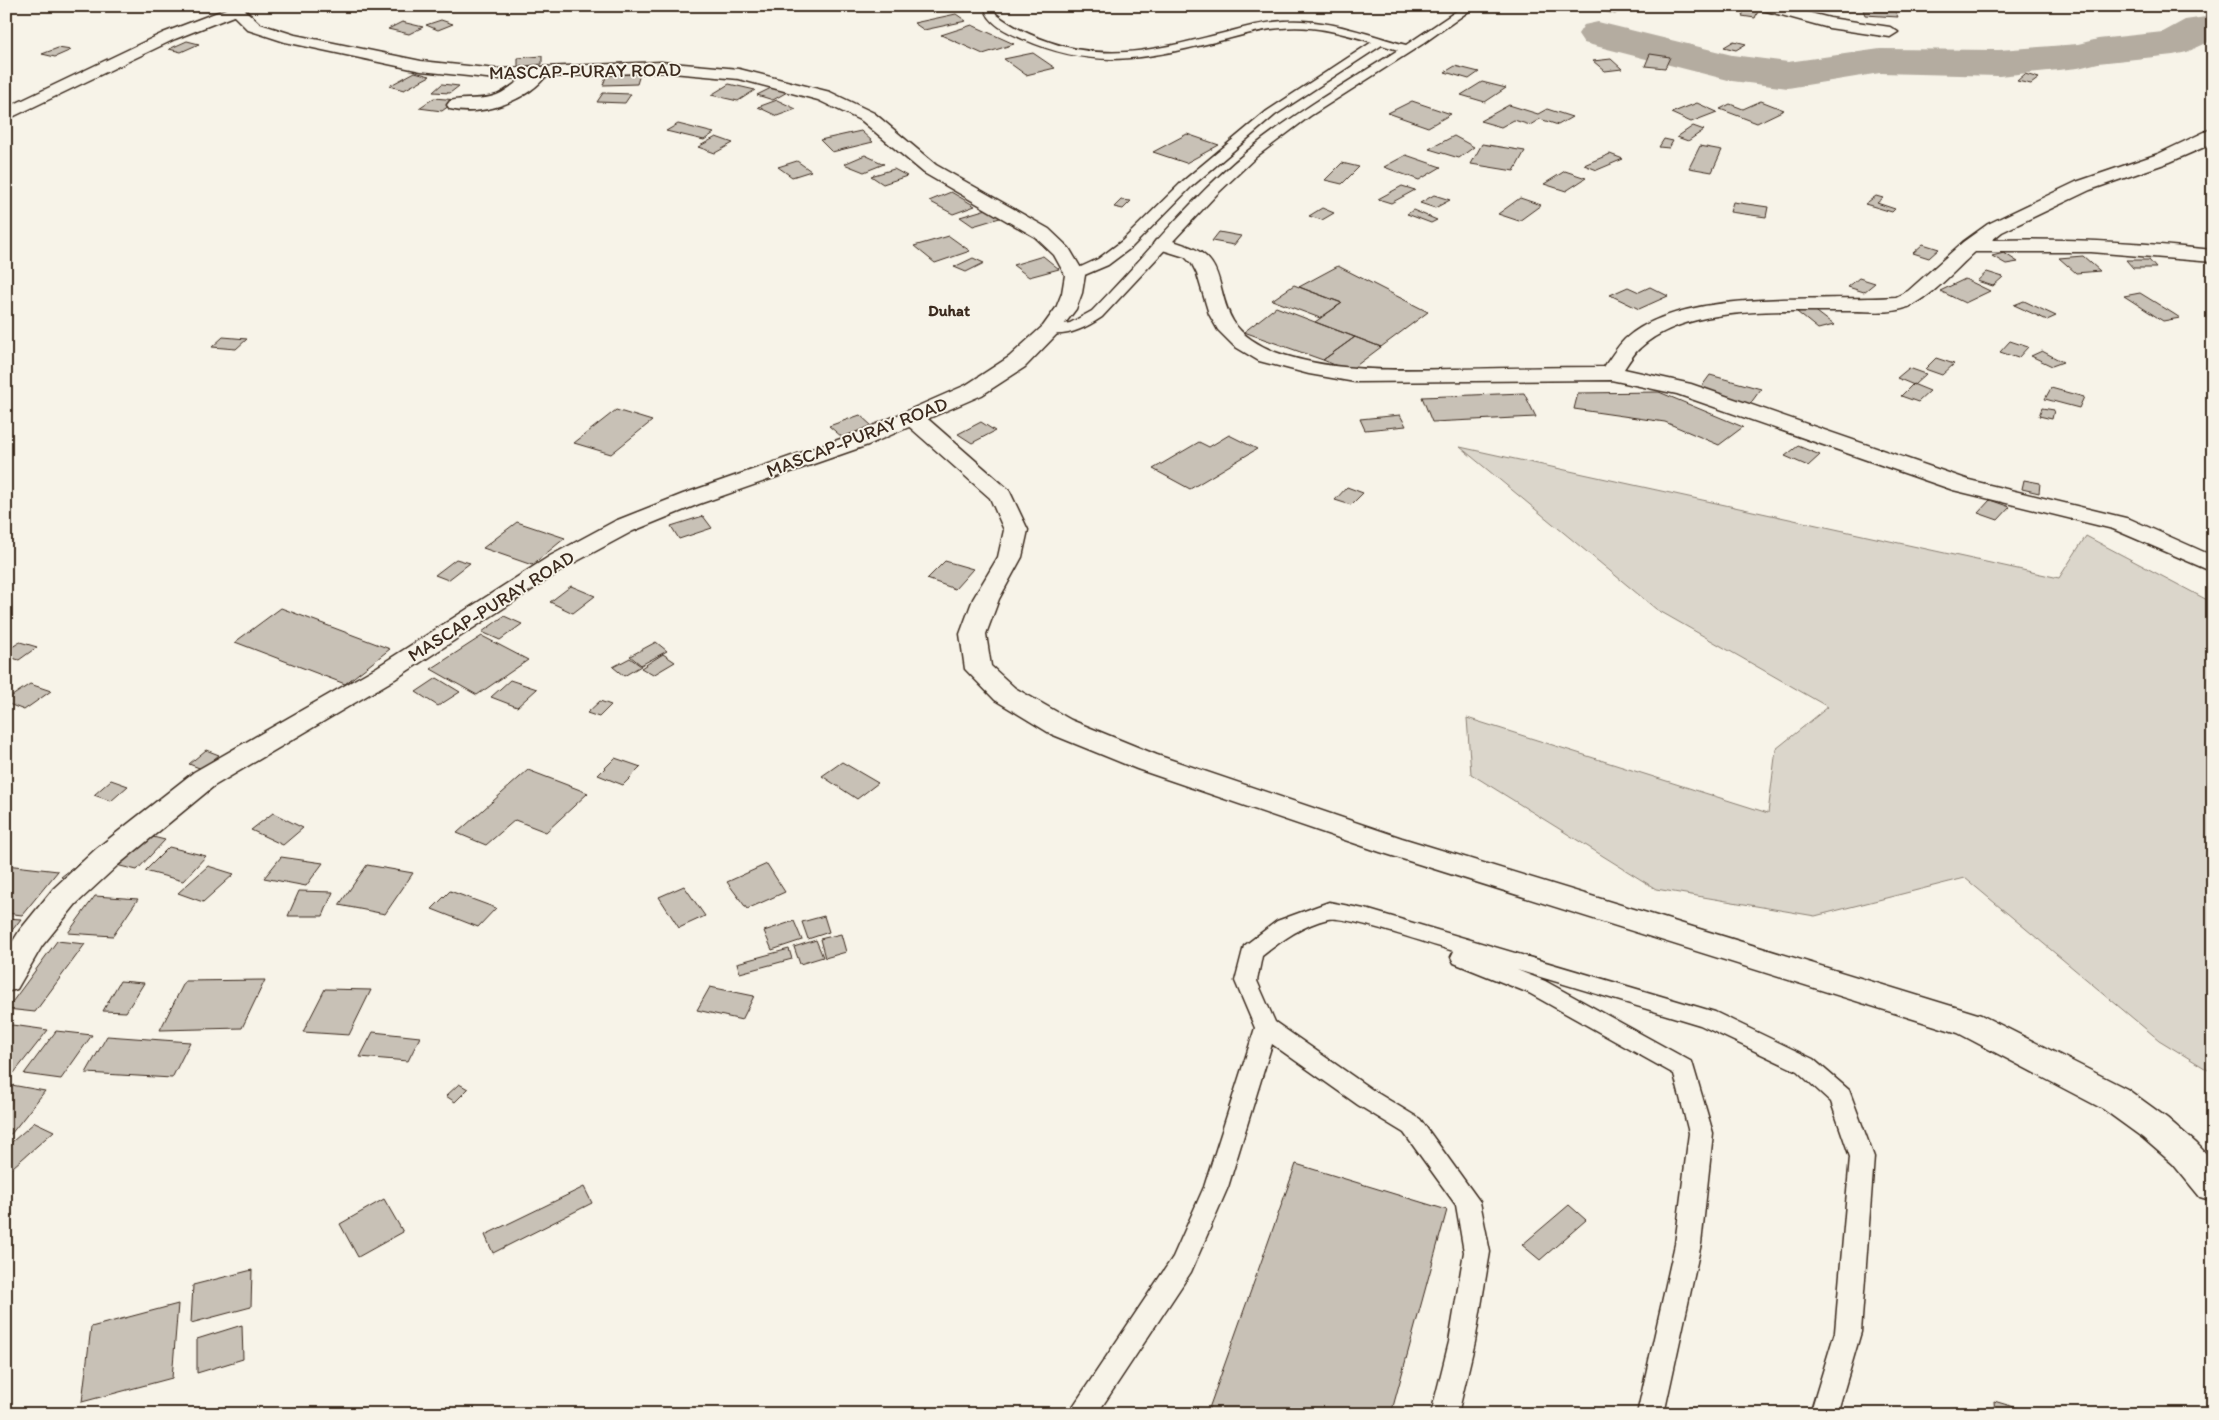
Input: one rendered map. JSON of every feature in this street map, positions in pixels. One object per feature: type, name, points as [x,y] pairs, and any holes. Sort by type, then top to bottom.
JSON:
[{"type":"street","points":[[1764,6],[1828,23],[1890,32]]},
{"type":"street","points":[[6,115],[169,36],[238,8]]},
{"type":"street","name":"MASCAP-PURAY ROAD","points":[[6,980],[31,938],[65,896],[107,857],[204,779],[386,673],[559,561],[624,526],[691,499],[860,440],[914,418],[974,390],[1017,362],[1050,330],[1066,309],[1075,275],[1062,252],[1042,233],[930,169],[868,118],[824,96],[739,74],[660,67],[496,74],[421,66],[291,38],[254,27],[238,8]]},
{"type":"street","points":[[456,105],[477,107],[507,98],[529,84],[540,72]]},
{"type":"street","points":[[1611,373],[1633,342],[1658,326],[1684,317],[1720,310],[1901,303],[1915,295],[1970,246],[1995,228],[2083,186],[2164,158],[2202,141],[2213,133]]},
{"type":"street","points":[[1163,244],[1192,253],[1200,261],[1208,274],[1219,314],[1225,326],[1240,342],[1267,356],[1309,368],[1355,375],[1611,373],[1684,389],[1961,484],[2121,524],[2213,565]]},
{"type":"street","points":[[1970,246],[2095,245],[2213,256]]},
{"type":"street","points":[[914,418],[1001,495],[1016,530],[1010,557],[986,599],[973,634],[978,670],[1005,694],[1061,727],[1147,762],[1401,848],[1969,1024],[2115,1100],[2155,1128],[2185,1154],[2213,1186]]},
{"type":"lane","points":[[989,6],[990,15],[1006,28],[1063,52],[1091,58],[1122,58],[1264,27],[1291,24],[1331,26],[1347,29],[1407,49]]},
{"type":"lane","points":[[1050,330],[1074,327],[1097,314],[1163,244],[1254,153],[1316,108],[1471,6]]},
{"type":"lane","points":[[1075,275],[1103,262],[1127,244],[1187,184],[1271,113],[1380,41]]},
{"type":"lane","points":[[1444,1414],[1462,1342],[1477,1252],[1468,1202],[1412,1126],[1366,1098],[1266,1028],[1246,981],[1252,952],[1285,927],[1329,910],[1369,918],[1707,1018],[1805,1065],[1841,1097],[1862,1156],[1848,1332],[1823,1414]]},
{"type":"lane","points":[[1369,918],[1537,987],[1684,1069],[1701,1134],[1688,1244],[1650,1414]]},
{"type":"lane","points":[[1081,1414],[1182,1264],[1216,1187],[1266,1028]]},
{"type":"shaded area","points":[[1460,447],[2059,578],[2086,536],[2213,603],[2213,1073],[2159,1040],[1965,878],[1815,916],[1656,889],[1471,774],[1467,718],[1768,813],[1776,749],[1828,707],[1656,609]]},
{"type":"building","points":[[1611,6],[1624,8],[1615,14],[1603,11]]},
{"type":"building","points":[[1746,7],[1759,9],[1755,18],[1742,16]]},
{"type":"building","points":[[1863,10],[1895,11],[1898,17],[1865,15]]},
{"type":"building","points":[[956,14],[966,21],[924,30],[914,23]]},
{"type":"building","points":[[441,20],[453,24],[438,30],[426,25]]},
{"type":"building","points":[[402,22],[423,27],[409,34],[388,29]]},
{"type":"building","points":[[972,25],[1014,44],[983,54],[941,35]]},
{"type":"building","points":[[187,41],[199,44],[181,52],[169,49]]},
{"type":"building","points":[[1734,41],[1746,44],[1736,50],[1724,47]]},
{"type":"building","points":[[58,48],[71,50],[55,57],[42,54]]},
{"type":"building","points":[[1033,53],[1055,68],[1026,75],[1004,59]]},
{"type":"building","points":[[1650,54],[1670,57],[1665,68],[1645,66]]},
{"type":"building","points":[[542,56],[542,64],[518,67],[518,58]]},
{"type":"building","points":[[1611,59],[1622,69],[1605,71],[1593,61]]},
{"type":"building","points":[[1455,66],[1479,72],[1469,79],[1445,72]]},
{"type":"building","points":[[415,72],[430,76],[404,90],[389,86]]},
{"type":"building","points":[[607,74],[640,74],[637,84],[603,85]]},
{"type":"building","points":[[2025,74],[2039,78],[2031,84],[2017,81]]},
{"type":"building","points":[[1482,82],[1506,88],[1485,102],[1461,95]]},
{"type":"building","points":[[442,84],[459,86],[450,93],[433,92]]},
{"type":"building","points":[[729,84],[755,90],[738,101],[711,95]]},
{"type":"building","points":[[773,87],[789,91],[773,100],[757,95]]},
{"type":"building","points":[[603,93],[631,94],[625,103],[597,102]]},
{"type":"building","points":[[434,98],[457,100],[442,111],[419,108]]},
{"type":"building","points":[[777,100],[796,109],[777,116],[758,107]]},
{"type":"building","points":[[1412,101],[1451,114],[1428,127],[1388,113]]},
{"type":"building","points":[[1761,101],[1784,110],[1757,123],[1720,109],[1730,104],[1743,109]]},
{"type":"building","points":[[1697,103],[1717,112],[1691,122],[1671,113]]},
{"type":"building","points":[[1509,105],[1538,114],[1547,109],[1572,117],[1558,125],[1540,119],[1530,125],[1514,120],[1501,127],[1480,121]]},
{"type":"building","points":[[678,124],[714,133],[704,140],[666,131]]},
{"type":"building","points":[[1693,126],[1704,130],[1688,141],[1677,137]]},
{"type":"building","points":[[861,131],[873,142],[832,152],[820,140]]},
{"type":"building","points":[[1187,134],[1219,145],[1186,163],[1153,152]]},
{"type":"building","points":[[1454,136],[1474,147],[1459,158],[1429,149]]},
{"type":"building","points":[[716,137],[733,143],[715,153],[698,147]]},
{"type":"building","points":[[1664,139],[1673,141],[1669,148],[1659,147]]},
{"type":"building","points":[[1482,144],[1525,151],[1514,171],[1471,164]]},
{"type":"building","points":[[1700,146],[1722,150],[1712,172],[1689,168]]},
{"type":"building","points":[[1610,154],[1623,159],[1597,170],[1584,165]]},
{"type":"building","points":[[865,155],[884,164],[864,172],[844,164]]},
{"type":"building","points":[[1406,155],[1441,167],[1419,180],[1384,167]]},
{"type":"building","points":[[797,161],[811,171],[792,177],[778,167]]},
{"type":"building","points":[[1342,163],[1359,167],[1342,184],[1325,180]]},
{"type":"building","points":[[894,169],[907,176],[883,184],[871,176]]},
{"type":"building","points":[[1565,171],[1586,178],[1566,191],[1544,184]]},
{"type":"building","points":[[1402,186],[1415,190],[1391,203],[1378,199]]},
{"type":"building","points":[[951,192],[975,206],[953,214],[929,201]]},
{"type":"building","points":[[1434,195],[1450,200],[1435,208],[1420,203]]},
{"type":"building","points":[[1876,196],[1883,198],[1877,203],[1895,209],[1892,212],[1865,204]]},
{"type":"building","points":[[1520,198],[1541,205],[1519,221],[1498,214]]},
{"type":"building","points":[[1121,200],[1131,201],[1123,209],[1114,207]]},
{"type":"building","points":[[1733,202],[1768,207],[1766,217],[1730,212]]},
{"type":"building","points":[[990,208],[1003,217],[973,226],[960,217]]},
{"type":"building","points":[[1322,208],[1334,213],[1322,220],[1309,216]]},
{"type":"building","points":[[1413,210],[1437,220],[1431,223],[1407,214]]},
{"type":"building","points":[[1219,232],[1241,236],[1234,245],[1212,241]]},
{"type":"building","points":[[949,236],[970,251],[935,263],[914,246]]},
{"type":"building","points":[[1923,244],[1939,249],[1929,258],[1913,253]]},
{"type":"building","points":[[2004,253],[2018,262],[2006,264],[1992,256]]},
{"type":"building","points":[[1043,256],[1059,269],[1029,277],[1013,265]]},
{"type":"building","points":[[2083,256],[2100,271],[2076,273],[2059,258]]},
{"type":"building","points":[[973,258],[984,263],[966,272],[954,267]]},
{"type":"building","points":[[2126,260],[2149,260],[2156,268],[2133,268]]},
{"type":"building","points":[[1338,266],[1428,312],[1381,347],[1315,322],[1342,303],[1299,287]]},
{"type":"building","points":[[1987,272],[2003,277],[1993,286],[1977,281]]},
{"type":"building","points":[[1859,278],[1875,283],[1864,292],[1848,287]]},
{"type":"building","points":[[1965,279],[1990,291],[1965,303],[1940,291]]},
{"type":"building","points":[[1294,285],[1342,303],[1320,318],[1272,300]]},
{"type":"building","points":[[1628,287],[1639,292],[1650,287],[1668,296],[1639,309],[1610,295]]},
{"type":"building","points":[[2140,293],[2180,318],[2163,321],[2124,296]]},
{"type":"building","points":[[2024,301],[2056,316],[2047,320],[2014,305]]},
{"type":"building","points":[[1276,307],[1355,337],[1323,360],[1244,332]]},
{"type":"building","points":[[1813,309],[1834,325],[1818,329],[1797,312]]},
{"type":"building","points":[[223,337],[247,339],[236,349],[212,347]]},
{"type":"building","points":[[1355,337],[1381,347],[1349,371],[1323,360]]},
{"type":"building","points":[[2010,341],[2028,347],[2018,358],[2000,352]]},
{"type":"building","points":[[2042,351],[2063,362],[2052,366],[2031,356]]},
{"type":"building","points":[[1936,358],[1954,364],[1942,375],[1925,369]]},
{"type":"building","points":[[1909,368],[1926,374],[1914,385],[1897,378]]},
{"type":"building","points":[[1710,375],[1761,389],[1750,404],[1699,390]]},
{"type":"building","points":[[1913,384],[1930,391],[1918,402],[1901,396]]},
{"type":"building","points":[[2051,388],[2084,397],[2079,408],[2045,399]]},
{"type":"building","points":[[1659,392],[1743,427],[1719,445],[1665,422],[1574,409],[1578,393]]},
{"type":"building","points":[[1524,393],[1536,417],[1432,422],[1422,397]]},
{"type":"building","points":[[2042,408],[2054,410],[2052,419],[2039,416]]},
{"type":"building","points":[[616,410],[652,421],[611,454],[574,443]]},
{"type":"building","points":[[860,415],[872,426],[842,437],[829,426]]},
{"type":"building","points":[[1400,415],[1406,426],[1365,430],[1360,419]]},
{"type":"building","points":[[981,422],[995,431],[972,443],[958,434]]},
{"type":"building","points":[[1229,435],[1257,449],[1190,489],[1153,469],[1199,442],[1209,447]]},
{"type":"building","points":[[1798,446],[1820,455],[1808,466],[1785,456]]},
{"type":"building","points":[[2024,480],[2040,483],[2039,493],[2022,489]]},
{"type":"building","points":[[1347,487],[1363,493],[1351,505],[1335,500]]},
{"type":"building","points":[[1990,500],[2010,507],[1998,520],[1978,513]]},
{"type":"building","points":[[703,516],[712,528],[679,539],[671,526]]},
{"type":"building","points":[[517,522],[565,538],[532,565],[483,548]]},
{"type":"building","points":[[456,559],[470,563],[448,580],[435,575]]},
{"type":"building","points":[[945,561],[973,569],[955,589],[927,579]]},
{"type":"building","points":[[571,586],[595,596],[573,613],[550,602]]},
{"type":"building","points":[[281,608],[390,649],[345,684],[235,642]]},
{"type":"building","points":[[504,616],[522,624],[500,640],[482,632]]},
{"type":"building","points":[[482,636],[528,660],[477,695],[431,669]]},
{"type":"building","points":[[20,642],[37,647],[19,660],[6,656],[6,651]]},
{"type":"building","points":[[656,642],[667,651],[641,665],[630,656]]},
{"type":"building","points":[[663,654],[675,662],[653,675],[641,668]]},
{"type":"building","points":[[630,658],[641,666],[624,676],[613,667]]},
{"type":"building","points":[[437,678],[460,692],[438,706],[416,692]]},
{"type":"building","points":[[510,680],[537,689],[517,707],[491,697]]},
{"type":"building","points":[[30,684],[51,691],[24,710],[6,703],[6,700]]},
{"type":"building","points":[[600,701],[611,705],[599,717],[587,713]]},
{"type":"building","points":[[206,750],[219,755],[202,769],[189,764]]},
{"type":"building","points":[[615,758],[641,767],[623,785],[598,775]]},
{"type":"building","points":[[842,762],[878,783],[857,799],[822,776]]},
{"type":"building","points":[[528,770],[588,793],[546,832],[515,820],[486,845],[457,833]]},
{"type":"building","points":[[111,780],[128,786],[111,801],[94,795]]},
{"type":"building","points":[[273,813],[303,828],[283,845],[251,830]]},
{"type":"building","points":[[145,835],[165,840],[137,870],[116,865]]},
{"type":"building","points":[[169,847],[206,856],[183,881],[145,871]]},
{"type":"building","points":[[87,857],[97,862],[71,882],[61,877]]},
{"type":"building","points":[[281,857],[323,863],[306,886],[264,878]]},
{"type":"building","points":[[767,864],[785,892],[747,909],[727,882]]},
{"type":"building","points":[[6,865],[58,871],[22,915],[6,913]]},
{"type":"building","points":[[367,865],[413,873],[385,914],[339,905]]},
{"type":"building","points":[[208,866],[234,874],[203,902],[178,893]]},
{"type":"building","points":[[684,886],[705,916],[679,928],[659,897]]},
{"type":"building","points":[[299,891],[333,892],[323,916],[288,916]]},
{"type":"building","points":[[450,891],[496,908],[478,927],[432,909]]},
{"type":"building","points":[[95,896],[138,899],[113,936],[68,933]]},
{"type":"building","points":[[824,916],[829,932],[808,939],[802,922]]},
{"type":"building","points":[[6,918],[21,919],[6,938]]},
{"type":"building","points":[[794,921],[802,940],[772,950],[764,931]]},
{"type":"building","points":[[841,934],[846,952],[825,958],[820,939]]},
{"type":"building","points":[[816,940],[823,957],[800,964],[794,947]]},
{"type":"building","points":[[57,941],[85,944],[35,1012],[7,1009]]},
{"type":"building","points":[[789,949],[792,959],[740,973],[737,963]]},
{"type":"building","points":[[265,980],[242,1028],[160,1030],[185,981]]},
{"type":"building","points":[[120,981],[144,983],[126,1012],[103,1011]]},
{"type":"building","points":[[710,987],[754,996],[742,1020],[697,1010]]},
{"type":"building","points":[[325,989],[371,990],[349,1035],[303,1032]]},
{"type":"building","points":[[12,1025],[48,1030],[14,1073],[6,1072],[6,1032]]},
{"type":"building","points":[[56,1031],[92,1035],[61,1079],[24,1074]]},
{"type":"building","points":[[373,1032],[420,1037],[408,1061],[360,1057]]},
{"type":"building","points":[[107,1036],[190,1042],[172,1078],[86,1073]]},
{"type":"building","points":[[6,1084],[45,1091],[11,1134],[6,1133]]},
{"type":"building","points":[[459,1084],[468,1089],[455,1102],[446,1096]]},
{"type":"building","points":[[35,1122],[54,1131],[13,1167],[6,1164],[6,1147]]},
{"type":"building","points":[[1296,1164],[1447,1210],[1391,1414],[1207,1414]]},
{"type":"building","points":[[584,1187],[592,1203],[493,1253],[485,1235]]},
{"type":"building","points":[[384,1199],[403,1232],[358,1257],[340,1224]]},
{"type":"building","points":[[1569,1205],[1586,1220],[1540,1260],[1522,1245]]},
{"type":"building","points":[[252,1270],[251,1307],[191,1323],[193,1285]]},
{"type":"building","points":[[178,1304],[172,1378],[82,1402],[91,1327]]},
{"type":"building","points":[[242,1325],[243,1359],[197,1373],[197,1339]]},
{"type":"building","points":[[1994,1401],[2038,1414],[1995,1414]]},
{"type":"waterway","points":[[1598,34],[1732,68],[1788,75],[1880,61],[1999,63],[2078,56],[2098,51],[2173,43],[2199,29],[2213,28]]},
{"type":"district","name":"Duhat","points":[[949,310]]}]
